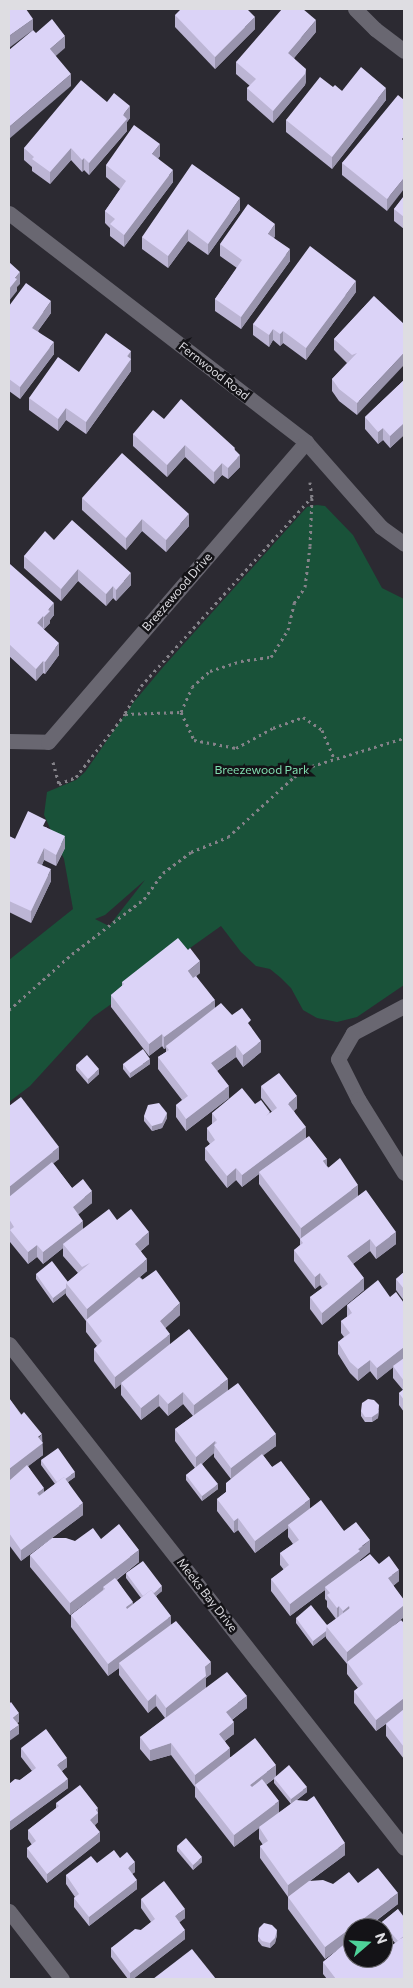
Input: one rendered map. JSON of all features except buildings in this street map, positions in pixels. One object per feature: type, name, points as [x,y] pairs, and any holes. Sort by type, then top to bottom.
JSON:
[{"type":"street","points":[[355,9],[375,29],[404,51]]},
{"type":"street","name":"Fernwood Road","points":[[9,213],[306,442],[381,527],[404,544]]},
{"type":"street","name":"Breezewood Drive","points":[[48,742],[306,442]]},
{"type":"street","points":[[9,741],[48,742]]},
{"type":"street","points":[[404,1006],[354,1033],[338,1059],[358,1100],[404,1173]]},
{"type":"street","name":"Meeks Bay Drive","points":[[9,1344],[404,1848]]},
{"type":"street","points":[[9,1911],[62,1979]]},
{"type":"path","points":[[310,478],[312,496],[310,546],[304,587],[294,603],[288,630],[271,657],[241,661],[210,672],[192,687],[181,712],[194,740],[236,748],[273,728],[303,717],[322,730],[334,758]]},
{"type":"path","points":[[48,742],[60,784],[76,777],[125,714],[141,686],[312,496]]},
{"type":"path","points":[[125,714],[181,712]]},
{"type":"path","points":[[9,1010],[72,954],[144,899],[163,873],[191,852],[228,837],[294,777],[312,766],[334,758],[404,738]]},
{"type":"green space","name":"Breezewood Park","points":[[325,506],[353,535],[382,588],[404,599],[404,985],[357,1017],[337,1022],[317,1018],[303,1010],[291,988],[281,978],[270,969],[256,966],[241,952],[221,926],[93,1017],[30,1086],[9,1102],[9,960],[73,909],[64,859],[44,815],[47,792],[76,780],[85,772],[133,703],[307,507]],"holes":[[[145,880],[109,926],[95,919],[105,915]]]}]
